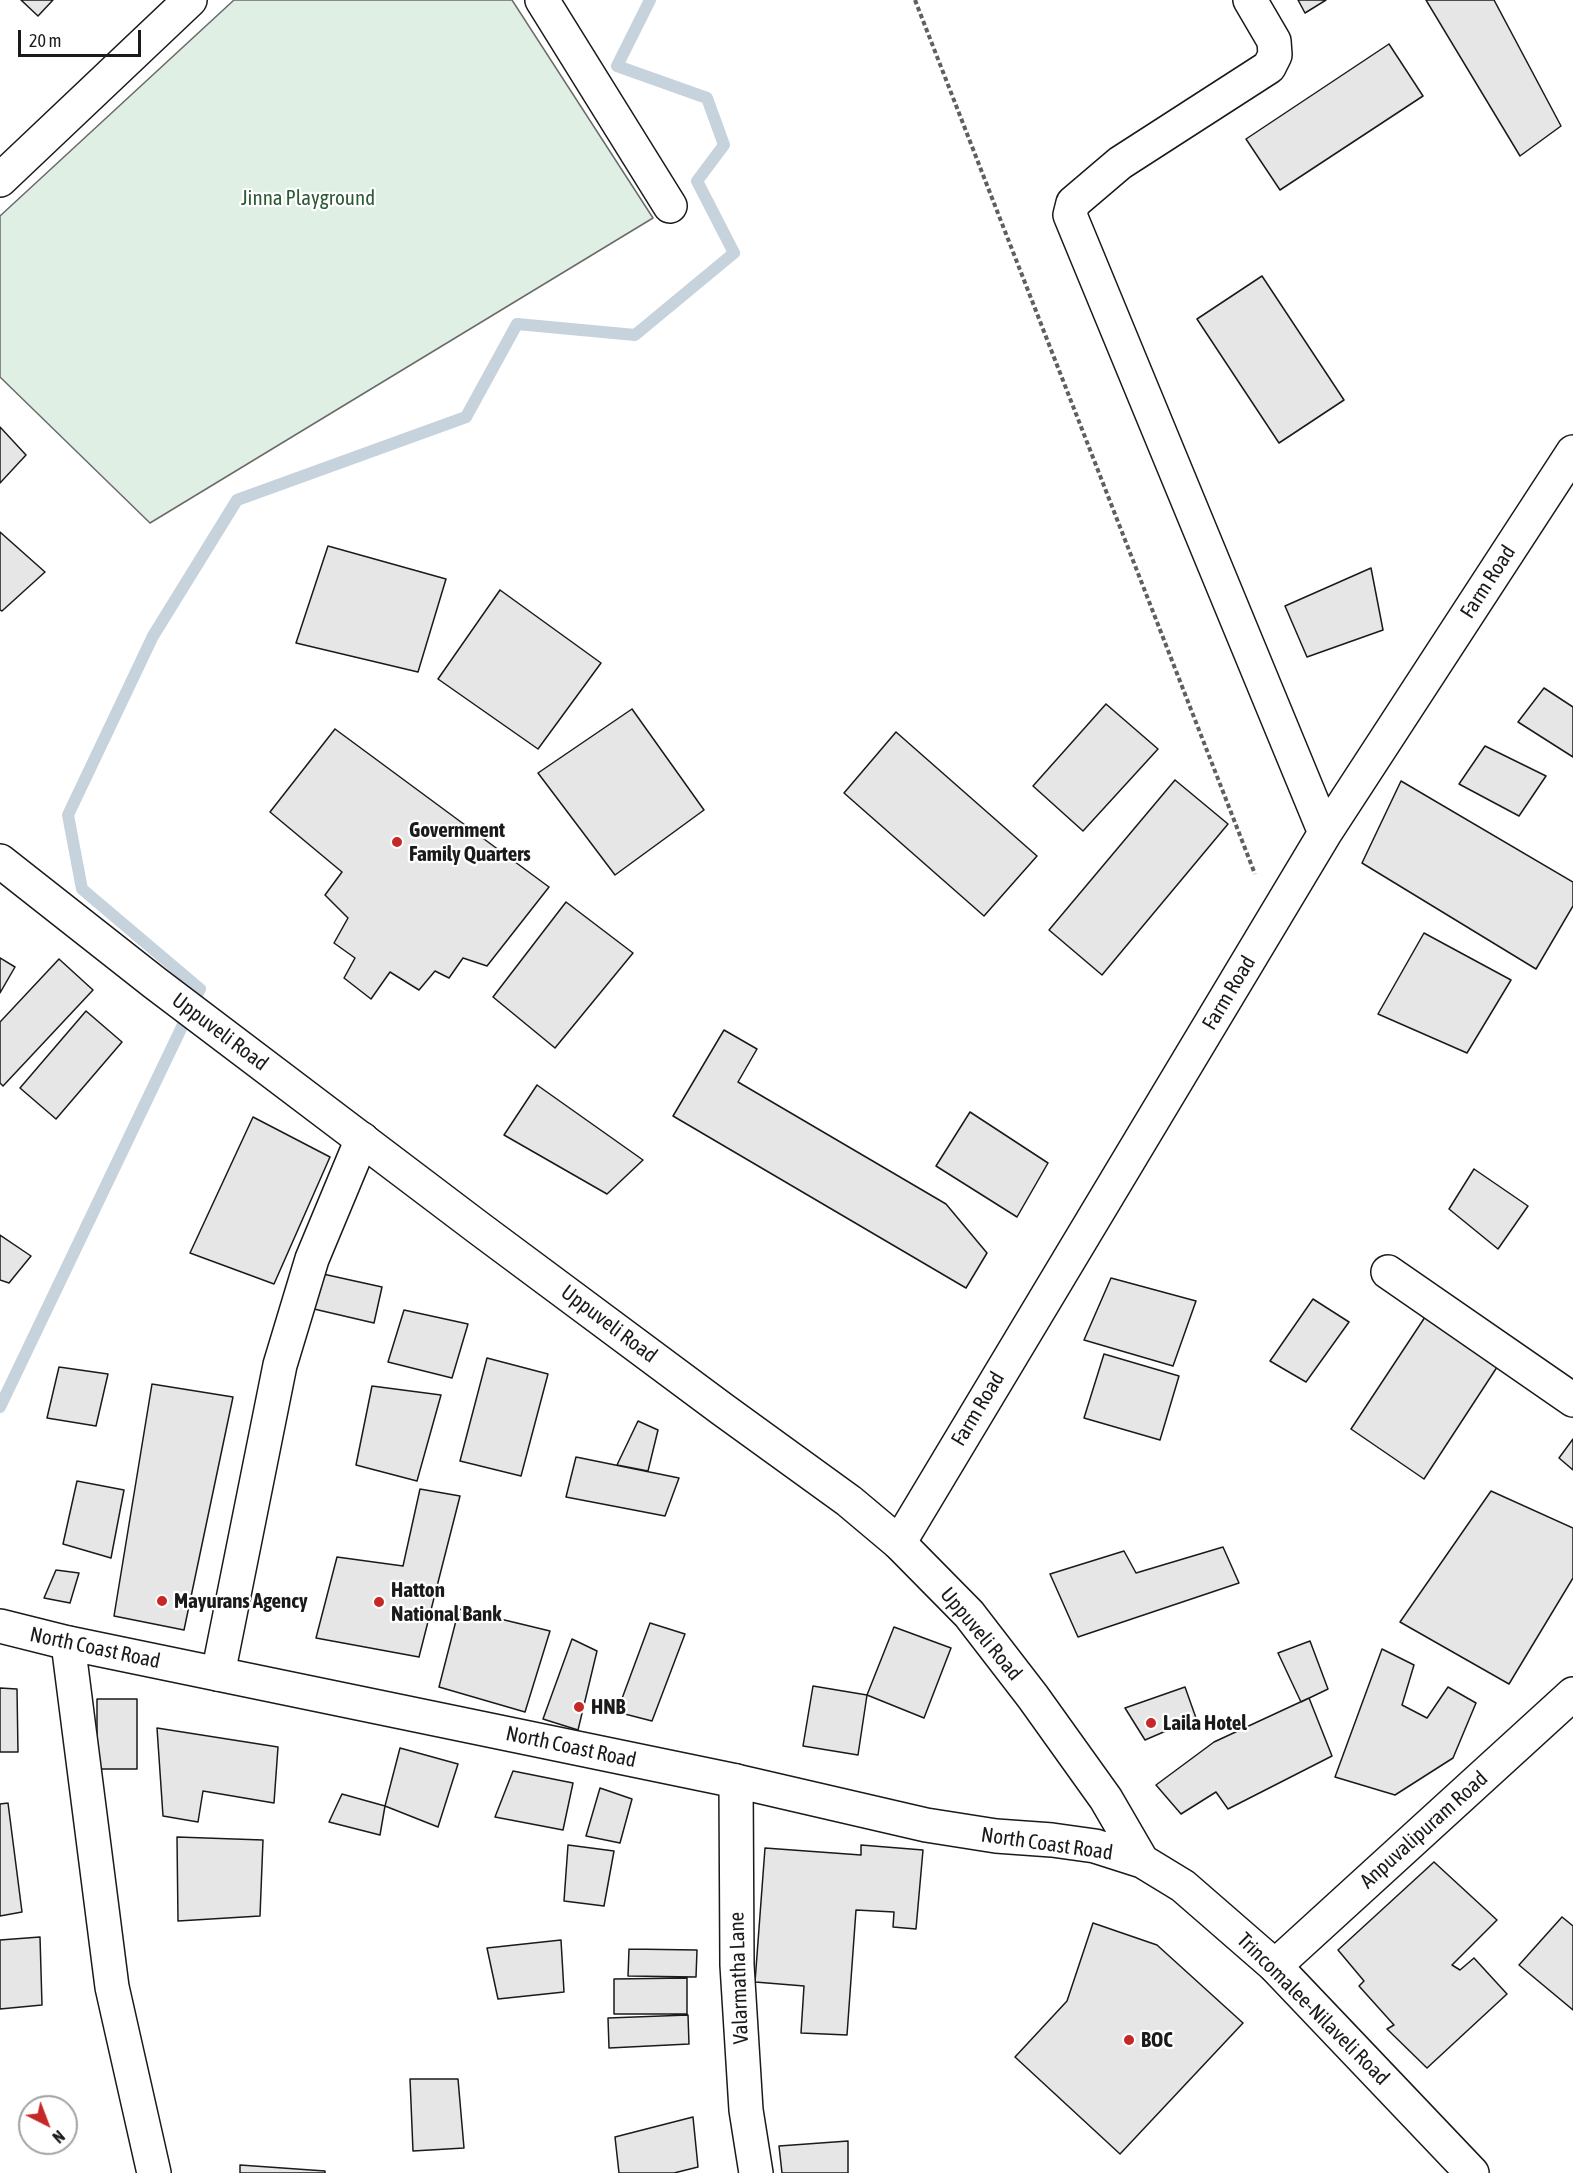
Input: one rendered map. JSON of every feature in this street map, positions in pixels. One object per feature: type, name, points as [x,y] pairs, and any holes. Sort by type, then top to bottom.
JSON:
[{"type":"street","points":[[0,180],[190,0]]},
{"type":"street","points":[[542,0],[670,206]]},
{"type":"street","points":[[1250,0],[1274,41],[1275,55],[1269,68],[1120,163],[1073,203],[1070,215],[1325,833]]},
{"type":"street","name":"Farm Road","points":[[898,1542],[1325,833],[1573,452]]},
{"type":"street","name":"Uppuveli Road","points":[[0,861],[362,1139],[849,1501],[898,1542],[969,1614],[998,1651],[1106,1799],[1142,1861]]},
{"type":"street","points":[[218,1674],[283,1354],[312,1259],[362,1139]]},
{"type":"street","points":[[1388,1272],[1573,1400]]},
{"type":"street","name":"North Coast Road","points":[[0,1626],[68,1643],[736,1781],[926,1825],[996,1836],[1095,1846],[1142,1861]]},
{"type":"street","points":[[68,1643],[112,1987],[154,2173]]},
{"type":"street","name":"Anpuvalipuram Road","points":[[1275,1966],[1573,1694]]},
{"type":"street","name":"Valarmatha Lane","points":[[736,1781],[736,1965],[746,2110],[756,2173]]},
{"type":"street","name":"Trincomalee-Nilaveli Road","points":[[1142,1861],[1183,1886],[1275,1966],[1472,2173]]},
{"type":"path","points":[[915,0],[1257,878]]},
{"type":"green space","name":"Jinna Playground","points":[[234,0],[512,0],[653,218],[150,523],[0,377],[0,216]]},
{"type":"building","points":[[21,0],[53,0],[38,16]]},
{"type":"building","points":[[1298,0],[1326,0],[1305,13]]},
{"type":"building","points":[[1426,0],[1494,0],[1561,126],[1520,156]]},
{"type":"building","points":[[1389,44],[1423,96],[1280,190],[1246,139]]},
{"type":"building","points":[[1262,276],[1344,400],[1279,443],[1197,319]]},
{"type":"building","points":[[0,427],[26,455],[0,483]]},
{"type":"building","points":[[0,532],[45,572],[2,611],[0,610]]},
{"type":"building","points":[[328,546],[446,579],[418,672],[296,643]]},
{"type":"building","points":[[1371,568],[1383,630],[1307,657],[1285,606]]},
{"type":"building","points":[[500,590],[601,663],[538,749],[438,679]]},
{"type":"building","points":[[1544,688],[1573,707],[1573,757],[1518,722]]},
{"type":"building","points":[[1106,704],[1158,749],[1083,831],[1033,786]]},
{"type":"building","points":[[632,709],[704,810],[615,875],[538,773]]},
{"type":"building","name":"Government Family Quarters","points":[[335,729],[549,887],[487,966],[463,958],[449,978],[435,971],[419,990],[390,972],[371,999],[344,978],[355,958],[334,943],[348,918],[325,895],[342,872],[270,812]]},
{"type":"building","points":[[896,732],[1037,856],[984,916],[844,793]]},
{"type":"building","points":[[1485,746],[1546,776],[1519,816],[1459,784]]},
{"type":"building","points":[[1175,780],[1228,824],[1102,975],[1049,930]]},
{"type":"building","points":[[1401,781],[1573,882],[1573,906],[1536,969],[1362,863]]},
{"type":"building","points":[[566,902],[633,953],[555,1048],[493,997]]},
{"type":"building","points":[[1424,933],[1511,980],[1467,1053],[1378,1014]]},
{"type":"building","points":[[0,958],[15,967],[0,993]]},
{"type":"building","points":[[59,959],[93,990],[3,1086],[0,1083],[0,1022]]},
{"type":"building","points":[[86,1011],[122,1042],[56,1119],[20,1088]]},
{"type":"building","points":[[724,1030],[757,1049],[738,1082],[946,1204],[987,1253],[966,1288],[673,1116]]},
{"type":"building","points":[[537,1085],[643,1160],[607,1194],[504,1135]]},
{"type":"building","points":[[970,1112],[1048,1163],[1017,1217],[936,1166]]},
{"type":"building","points":[[253,1117],[330,1157],[274,1284],[190,1253]]},
{"type":"building","points":[[1474,1169],[1528,1206],[1498,1249],[1449,1209]]},
{"type":"building","points":[[0,1235],[31,1256],[9,1283],[0,1280]]},
{"type":"building","points":[[323,1274],[382,1287],[374,1323],[314,1309]]},
{"type":"building","points":[[1111,1278],[1196,1301],[1173,1366],[1084,1340]]},
{"type":"building","points":[[1313,1299],[1349,1322],[1306,1382],[1270,1361]]},
{"type":"building","points":[[1431,1308],[1503,1358],[1424,1479],[1351,1429]]},
{"type":"building","points":[[404,1310],[468,1324],[452,1378],[388,1362]]},
{"type":"building","points":[[1104,1354],[1179,1376],[1160,1440],[1084,1418]]},
{"type":"building","points":[[487,1358],[548,1374],[521,1476],[460,1461]]},
{"type":"building","points":[[59,1367],[108,1374],[96,1426],[47,1418]]},
{"type":"building","points":[[152,1384],[233,1397],[184,1630],[114,1616]]},
{"type":"building","points":[[372,1386],[441,1395],[417,1481],[356,1465]]},
{"type":"building","points":[[638,1421],[658,1430],[648,1471],[617,1465]]},
{"type":"building","points":[[1573,1439],[1573,1470],[1559,1458]]},
{"type":"building","points":[[576,1457],[679,1478],[665,1516],[566,1497]]},
{"type":"building","points":[[77,1481],[124,1490],[111,1558],[63,1544]]},
{"type":"building","name":"Hatton National Bank","points":[[420,1489],[460,1496],[419,1657],[316,1638],[337,1557],[403,1566]]},
{"type":"building","points":[[1491,1491],[1573,1528],[1573,1578],[1509,1684],[1400,1622]]},
{"type":"building","points":[[1223,1547],[1239,1583],[1078,1637],[1050,1574],[1124,1551],[1136,1573]]},
{"type":"building","points":[[56,1570],[79,1573],[70,1603],[44,1598]]},
{"type":"building","points":[[459,1609],[550,1631],[525,1712],[439,1687]]},
{"type":"building","points":[[650,1623],[685,1634],[652,1721],[617,1712]]},
{"type":"building","points":[[894,1627],[951,1648],[924,1718],[867,1695]]},
{"type":"building","points":[[572,1639],[597,1651],[578,1730],[543,1719]]},
{"type":"building","points":[[1310,1641],[1328,1689],[1301,1702],[1278,1653]]},
{"type":"building","points":[[1382,1649],[1414,1665],[1402,1705],[1427,1718],[1448,1687],[1476,1703],[1453,1758],[1395,1795],[1335,1777]]},
{"type":"building","points":[[813,1686],[867,1695],[858,1755],[803,1746]]},
{"type":"building","points":[[1185,1687],[1196,1718],[1145,1740],[1125,1708]]},
{"type":"building","points":[[0,1688],[17,1689],[18,1752],[0,1752]]},
{"type":"building","points":[[1309,1698],[1332,1756],[1228,1809],[1216,1792],[1181,1814],[1156,1785],[1214,1742]]},
{"type":"building","points":[[97,1699],[137,1699],[137,1769],[97,1769]]},
{"type":"building","points":[[157,1728],[278,1747],[274,1803],[203,1791],[198,1822],[163,1816]]},
{"type":"building","points":[[400,1748],[458,1764],[438,1827],[385,1806]]},
{"type":"building","points":[[513,1771],[573,1783],[563,1830],[495,1817]]},
{"type":"building","points":[[600,1788],[632,1799],[620,1843],[586,1836]]},
{"type":"building","points":[[342,1794],[385,1806],[380,1835],[329,1822]]},
{"type":"building","points":[[8,1803],[22,1912],[0,1916],[0,1804]]},
{"type":"building","points":[[177,1837],[263,1840],[260,1916],[178,1921]]},
{"type":"building","points":[[568,1845],[614,1851],[604,1906],[564,1901]]},
{"type":"building","points":[[861,1845],[923,1850],[916,1929],[893,1927],[894,1912],[856,1910],[847,2035],[801,2033],[804,1986],[755,1982],[765,1848],[861,1855]]},
{"type":"building","points":[[1434,1862],[1497,1920],[1452,1965],[1460,1970],[1474,1958],[1507,1994],[1427,2068],[1387,2029],[1394,2025],[1359,1986],[1364,1981],[1338,1950]]},
{"type":"building","points":[[1562,1917],[1573,1926],[1573,2010],[1519,1965]]},
{"type":"building","name":"BOC","points":[[1093,1923],[1157,1945],[1243,2023],[1120,2154],[1015,2057],[1067,2001]]},
{"type":"building","points":[[40,1937],[42,2005],[0,2009],[0,1940]]},
{"type":"building","points":[[561,1940],[564,1992],[498,1999],[487,1948]]},
{"type":"building","points":[[629,1949],[697,1950],[696,1977],[628,1976]]},
{"type":"building","points":[[687,1978],[687,2014],[614,2014],[614,1979]]},
{"type":"building","points":[[688,2015],[689,2044],[609,2048],[608,2018]]},
{"type":"building","points":[[410,2079],[458,2079],[464,2148],[413,2151]]},
{"type":"building","points":[[693,2117],[698,2167],[674,2173],[619,2173],[615,2137]]},
{"type":"building","points":[[848,2141],[848,2173],[782,2173],[779,2146]]},
{"type":"building","points":[[240,2165],[325,2171],[325,2173],[240,2173]]},
{"type":"waterway","points":[[0,1407],[200,989],[82,889],[68,815],[153,636],[237,500],[466,417],[517,324],[635,335],[734,253],[697,181],[724,145],[707,98],[617,66],[650,0]]},
{"type":"place","name":"Government Family Quarters","points":[[397,842]]},
{"type":"place","name":"Mayurans Agency","points":[[162,1601]]},
{"type":"place","name":"Hatton National Bank","points":[[379,1602]]},
{"type":"place","name":"HNB","points":[[579,1707]]},
{"type":"place","name":"Laila Hotel","points":[[1151,1723]]},
{"type":"place","name":"BOC","points":[[1129,2040]]}]
